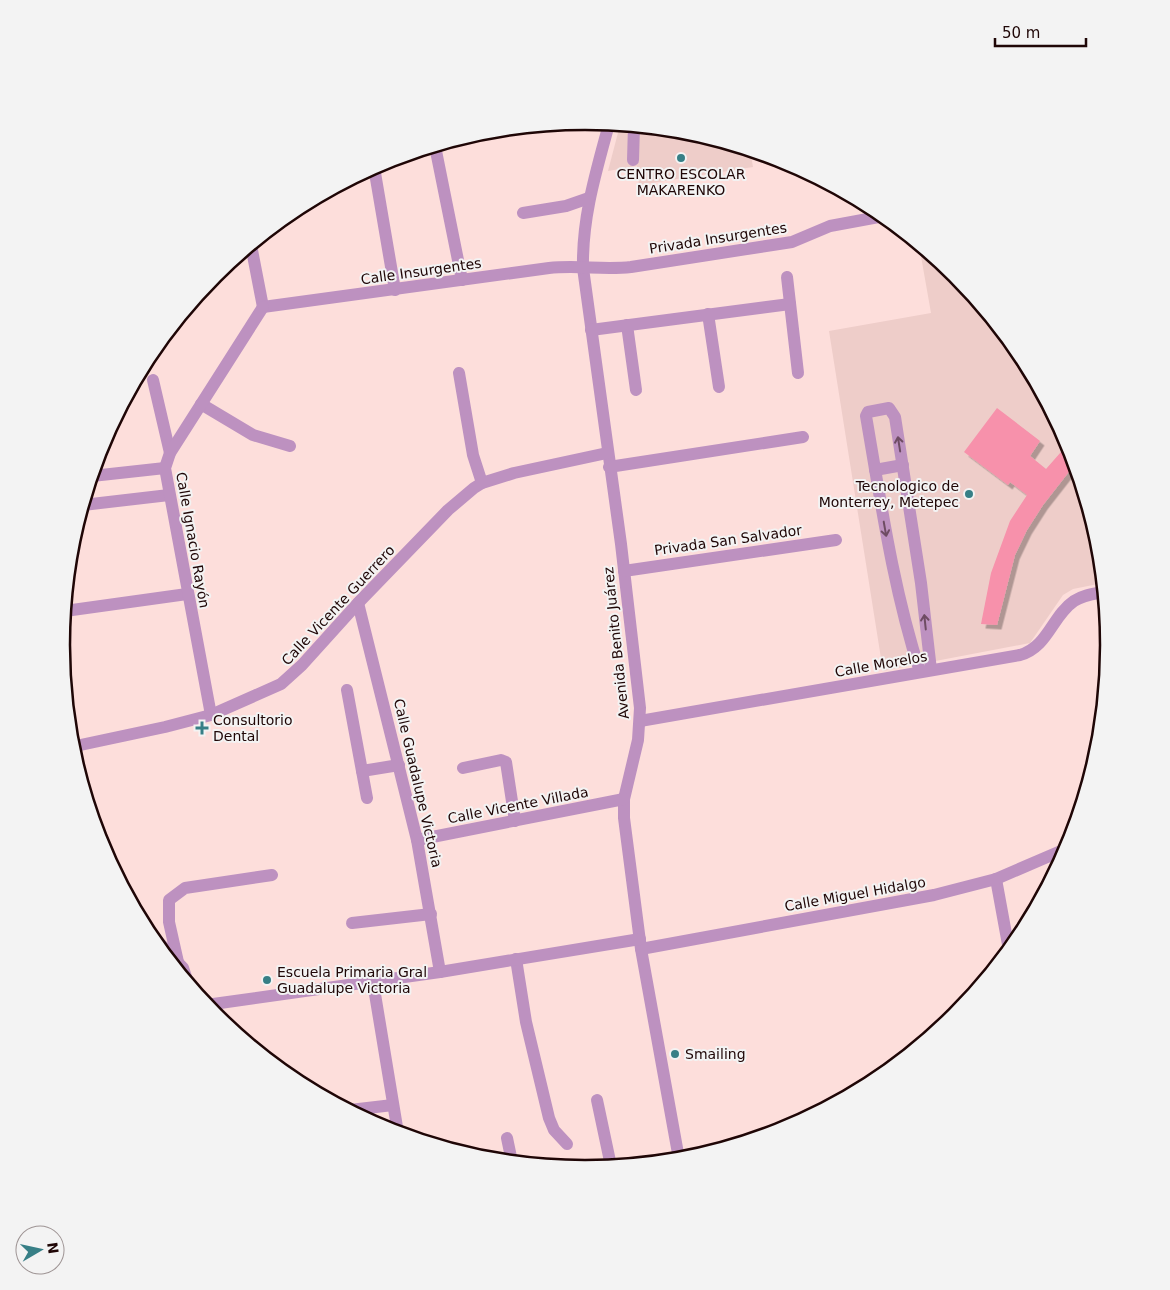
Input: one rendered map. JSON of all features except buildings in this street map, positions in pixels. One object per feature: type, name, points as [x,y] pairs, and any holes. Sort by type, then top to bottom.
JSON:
[{"type":"street","name":"Avenida Benito Juárez","points":[[607,131],[589,198],[584,235],[583,268],[624,571],[640,721],[624,799],[624,818],[640,944],[677,1151]]},
{"type":"street","points":[[633,160],[634,132]]},
{"type":"street","points":[[436,152],[462,280]]},
{"type":"street","points":[[375,175],[395,290]]},
{"type":"street","points":[[523,213],[566,206],[589,198]]},
{"type":"street","name":"Privada Insurgentes","points":[[583,268],[631,267],[792,242],[830,226],[873,218]]},
{"type":"street","points":[[252,252],[263,307]]},
{"type":"street","name":"Calle Insurgentes","points":[[263,307],[550,268],[583,268]]},
{"type":"street","points":[[787,277],[798,373]]},
{"type":"street","points":[[591,330],[790,304]]},
{"type":"street","name":"Calle Ignacio Rayón","points":[[210,714],[169,495],[166,468],[170,453],[263,307]]},
{"type":"street","points":[[708,314],[719,387]]},
{"type":"street","points":[[627,325],[636,390]]},
{"type":"street","points":[[459,373],[474,455],[482,483]]},
{"type":"street","points":[[154,380],[170,453]]},
{"type":"street","points":[[201,404],[253,436],[290,446]]},
{"type":"street","points":[[889,408],[894,413],[921,583],[925,671],[895,586],[866,416],[868,412],[874,410],[889,408]]},
{"type":"street","points":[[609,467],[803,437]]},
{"type":"street","name":"Calle Vicente Guerrero","points":[[80,744],[164,727],[210,714],[281,684],[302,665],[358,603],[448,510],[482,483],[514,473],[607,453]]},
{"type":"street","points":[[875,470],[903,465]]},
{"type":"street","points":[[98,475],[166,468]]},
{"type":"street","points":[[90,504],[169,495]]},
{"type":"street","name":"Privada San Salvador","points":[[624,571],[836,540]]},
{"type":"street","points":[[71,610],[187,594]]},
{"type":"street","name":"Calle Morelos","points":[[640,721],[1026,653],[1039,645],[1070,605],[1083,597],[1097,594]]},
{"type":"street","name":"Calle Guadalupe Victoria","points":[[358,603],[418,840],[440,972]]},
{"type":"street","points":[[347,690],[367,798]]},
{"type":"street","points":[[463,768],[501,760],[506,762],[515,821]]},
{"type":"street","points":[[362,771],[399,765]]},
{"type":"street","name":"Calle Vicente Villada","points":[[418,840],[624,799]]},
{"type":"street","name":"Calle Miguel Hidalgo","points":[[216,1004],[373,982],[516,959],[640,944],[934,895],[996,878],[1056,853]]},
{"type":"street","points":[[178,961],[169,922],[169,900],[186,888],[272,875]]},
{"type":"street","points":[[996,878],[1007,940]]},
{"type":"street","points":[[352,922],[431,914]]},
{"type":"street","points":[[516,959],[526,1022],[549,1118],[554,1130],[567,1144]]},
{"type":"street","points":[[373,982],[396,1124]]},
{"type":"street","points":[[597,1100],[610,1159]]},
{"type":"street","points":[[361,1109],[393,1105]]},
{"type":"street","points":[[507,1138],[510,1155]]},
{"type":"shaded area","name":"CENTRO ESCOLAR MAKARENKO","points":[[618,131],[652,134],[718,148],[751,157],[753,167],[639,185],[637,166],[608,171]]},
{"type":"shaded area","name":"Tecnologico de Monterrey, Metepec","points":[[921,254],[972,305],[994,331],[1031,388],[1047,417],[1073,479],[1090,545],[1097,584],[1073,589],[1063,595],[1030,643],[883,671],[829,331],[931,313]]},
{"type":"place","name":"CENTRO ESCOLAR MAKARENKO","points":[[681,158]]},
{"type":"place","name":"Tecnologico de Monterrey, Metepec","points":[[969,494]]},
{"type":"place","name":"Consultorio Dental","points":[[202,728]]},
{"type":"place","name":"Escuela Primaria Gral Guadalupe Victoria","points":[[267,980]]},
{"type":"place","name":"Smailing","points":[[675,1054]]}]
